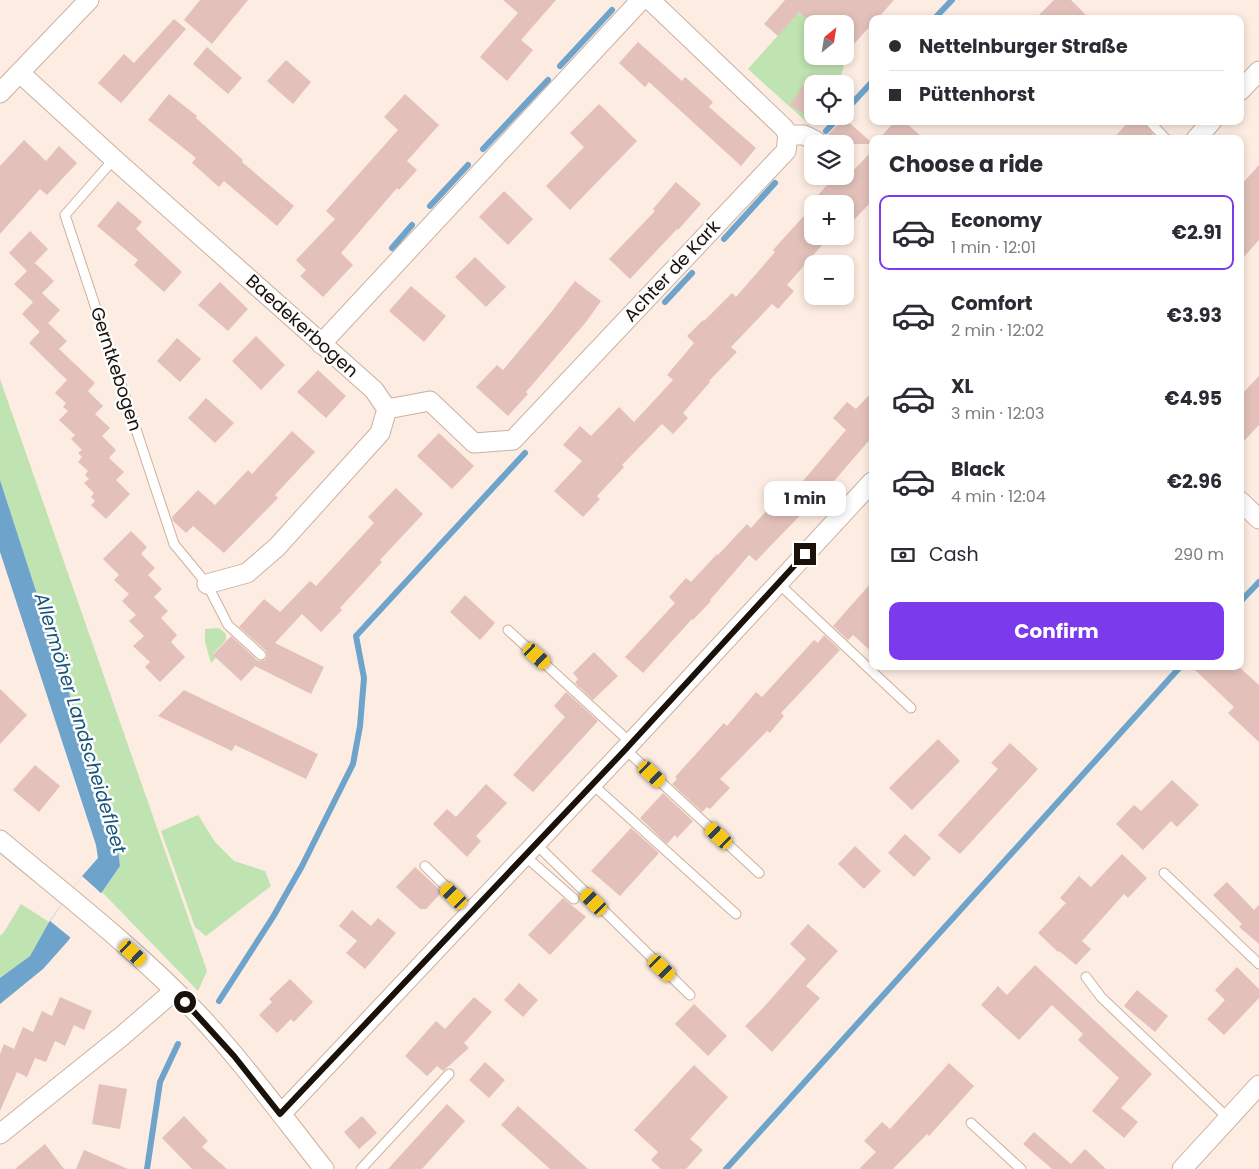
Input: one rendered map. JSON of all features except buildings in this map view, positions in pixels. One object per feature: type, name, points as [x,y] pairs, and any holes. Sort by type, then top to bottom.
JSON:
[{"type":"street","points":[[0,93],[89,0]]},
{"type":"street","points":[[321,344],[642,0]]},
{"type":"street","points":[[650,0],[784,128],[788,135],[804,135]]},
{"type":"street","name":"Baedekerbogen","points":[[20,72],[114,160],[374,390],[387,408]]},
{"type":"street","points":[[1244,87],[1259,73]]},
{"type":"street","points":[[1200,135],[1208,125]]},
{"type":"street","name":"Achter de Kark","points":[[387,408],[430,401],[474,443],[513,440],[786,151],[788,135]]},
{"type":"street","points":[[207,584],[247,573],[277,547],[380,433],[387,408]]},
{"type":"street","points":[[280,1114],[531,850],[869,485]]},
{"type":"street","points":[[1244,505],[1259,519]]},
{"type":"street","points":[[0,840],[88,914],[174,991],[211,1028],[324,1169]]},
{"type":"street","points":[[0,1134],[122,1036],[174,991]]},
{"type":"street","points":[[1182,1169],[1259,1085]]},
{"type":"lane","points":[[1153,125],[1162,135]]},
{"type":"lane","name":"Gerntkebogen","points":[[114,160],[65,215],[174,544],[207,584]]},
{"type":"lane","points":[[778,583],[869,669]]},
{"type":"lane","points":[[207,584],[228,625],[261,655]]},
{"type":"lane","points":[[508,630],[760,873]]},
{"type":"lane","points":[[871,670],[911,708]]},
{"type":"lane","points":[[592,784],[736,914]]},
{"type":"lane","points":[[531,850],[574,899]]},
{"type":"lane","points":[[531,850],[690,995]]},
{"type":"lane","points":[[425,866],[471,911]]},
{"type":"lane","points":[[1164,873],[1259,964]]},
{"type":"lane","points":[[1086,976],[1101,997],[1229,1119]]},
{"type":"lane","points":[[361,1169],[449,1074]]},
{"type":"lane","points":[[972,1123],[1021,1169]]},
{"type":"green space","points":[[799,12],[804,17],[804,65],[844,65],[841,75],[804,75],[804,120],[748,69]]},
{"type":"green space","points":[[0,379],[207,971],[198,991],[102,892],[120,866],[117,841],[0,480]]},
{"type":"green space","points":[[219,628],[226,634],[226,640],[213,654],[216,658],[211,663],[205,642],[205,629]]},
{"type":"green space","points":[[198,815],[215,842],[234,861],[265,871],[271,886],[206,936],[195,927],[161,831]]},
{"type":"green space","points":[[21,904],[49,922],[30,956],[0,978],[0,936]]},
{"type":"water","points":[[0,480],[117,841],[120,866],[68,941],[43,969],[0,1004],[0,978],[30,956],[49,922],[83,875],[98,858],[96,845],[0,552]]},
{"type":"pier","points":[[82,876],[102,894],[71,938],[50,921]]},
{"type":"waterway","points":[[938,15],[952,0]]},
{"type":"waterway","points":[[560,66],[612,10]]},
{"type":"waterway","points":[[483,149],[548,80]]},
{"type":"waterway","points":[[854,101],[869,85]]},
{"type":"waterway","points":[[826,131],[832,125]]},
{"type":"waterway","points":[[430,206],[468,165]]},
{"type":"waterway","points":[[724,239],[775,183]]},
{"type":"waterway","points":[[392,248],[412,225]]},
{"type":"waterway","points":[[665,302],[692,273]]},
{"type":"waterway","points":[[219,1001],[273,917],[302,866],[353,764],[360,726],[364,678],[356,636],[525,453]]},
{"type":"waterway","points":[[1244,598],[1259,582]]},
{"type":"waterway","points":[[726,1169],[1177,670]]},
{"type":"waterway","points":[[147,1169],[160,1082],[178,1044]]},
{"type":"route","points":[[185,1002],[211,1028],[280,1114],[625,750],[805,554]]},
{"type":"water label","name":"Allermöher Landscheidefleet","points":[[81,723]]}]
